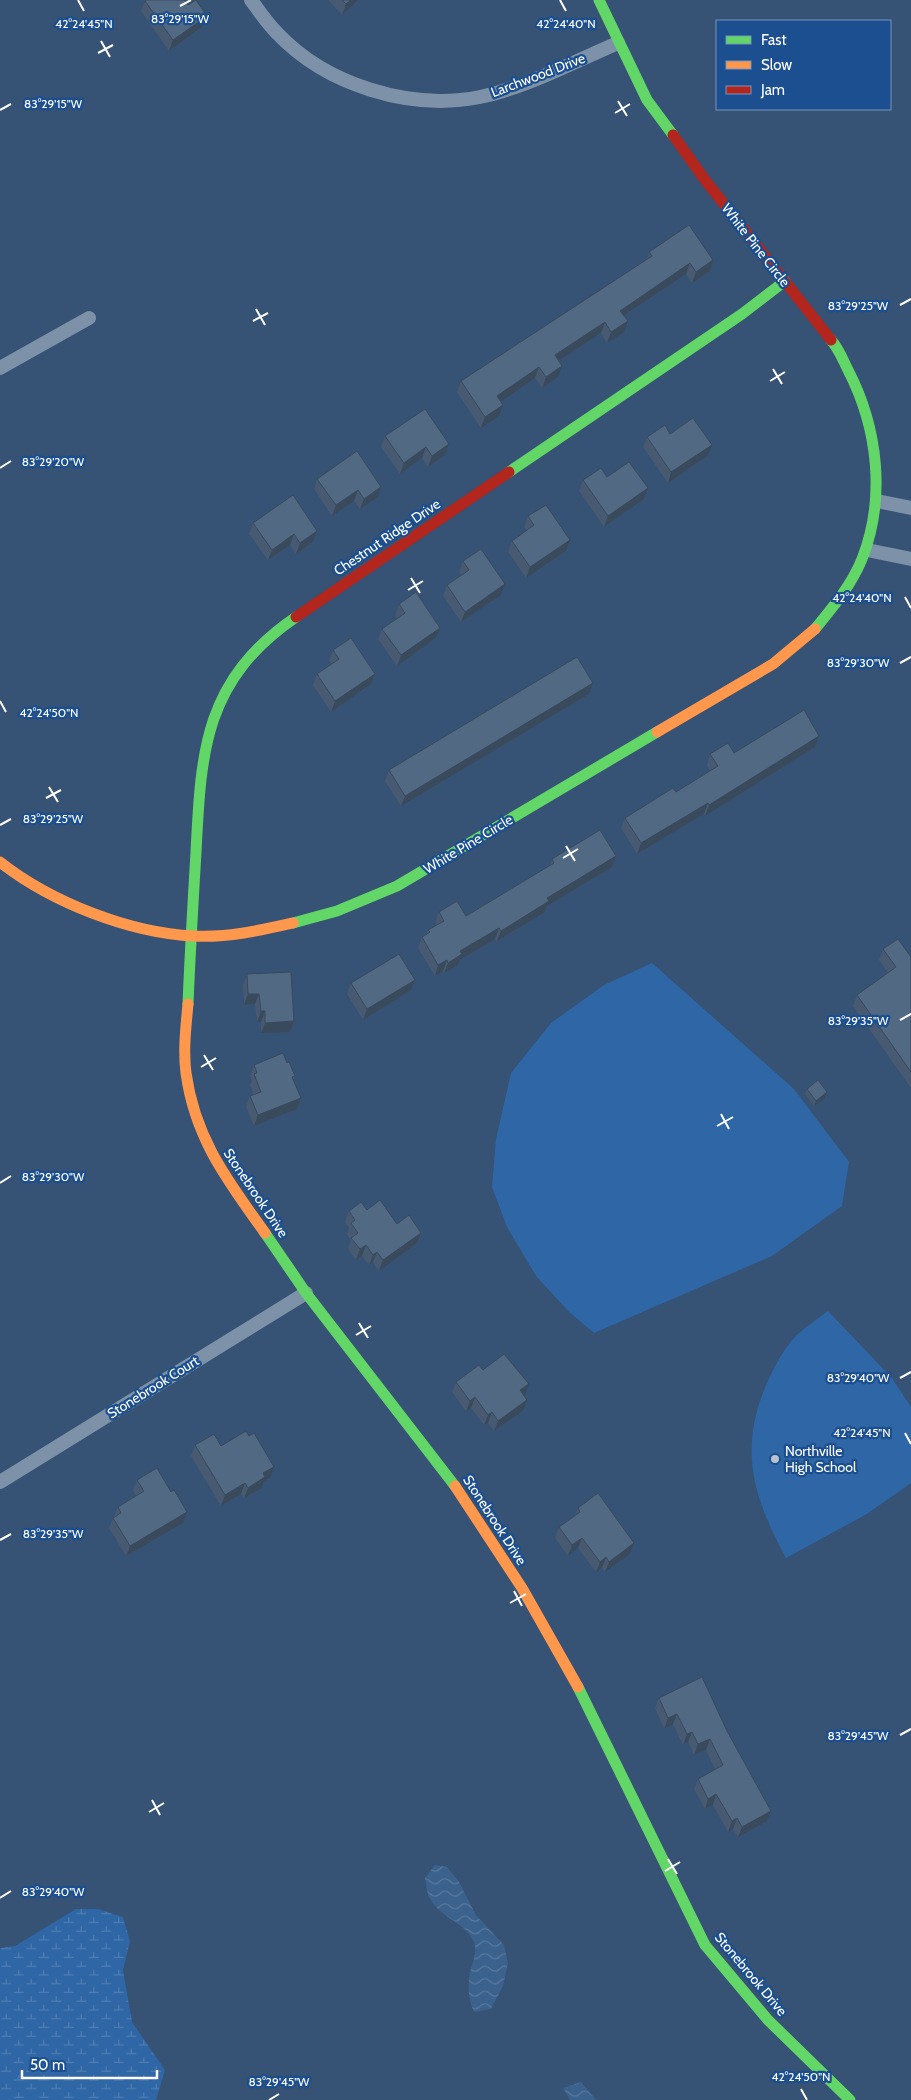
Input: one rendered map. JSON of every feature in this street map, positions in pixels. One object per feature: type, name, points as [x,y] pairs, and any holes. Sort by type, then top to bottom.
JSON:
[{"type":"street","name":"Larchwood Drive","points":[[251,0],[277,33],[309,60],[342,78],[399,97],[433,101],[479,97],[524,84],[618,43]]},
{"type":"street","name":"White Pine Circle","points":[[0,862],[16,876],[44,893],[89,911],[125,923],[192,936],[262,931],[309,921],[355,905],[397,886],[785,656],[816,628],[827,614],[867,550],[877,501],[875,441],[864,399],[852,372],[836,346],[705,180],[646,100],[599,0]]},
{"type":"street","name":"Chestnut Ridge Drive","points":[[192,936],[200,774],[205,738],[214,710],[239,668],[257,647],[284,625],[742,314],[785,281]]},
{"type":"street","points":[[0,368],[89,318]]},
{"type":"street","points":[[877,501],[911,508]]},
{"type":"street","points":[[867,550],[911,559]]},
{"type":"street","name":"Stonebrook Drive","points":[[192,936],[185,1052],[186,1073],[197,1119],[215,1162],[306,1293],[453,1483],[522,1588],[573,1676],[705,1945],[768,2020],[850,2100]]},
{"type":"street","name":"Stonebrook Court","points":[[0,1482],[306,1293]]},
{"type":"green space","points":[[652,963],[794,1089],[849,1162],[842,1206],[772,1256],[594,1333],[569,1312],[536,1276],[507,1227],[492,1187],[496,1139],[511,1073],[551,1023],[604,985]]},
{"type":"green space","points":[[828,1311],[892,1378],[911,1407],[911,1483],[867,1514],[786,1558],[765,1514],[758,1493],[753,1472],[753,1430],[758,1407],[780,1357],[798,1334]]},
{"type":"green space","points":[[76,1909],[98,1909],[123,1917],[130,1941],[123,1970],[132,2022],[165,2070],[156,2100],[0,2100],[0,1948],[15,1946]]},
{"type":"water","points":[[435,1865],[447,1867],[459,1882],[476,1915],[504,1945],[508,1963],[503,1986],[491,2009],[474,2012],[471,2004],[469,1983],[475,1954],[473,1940],[463,1928],[433,1904],[429,1897],[425,1878]]},
{"type":"water","points":[[581,2082],[596,2100],[570,2100],[563,2088]]},
{"type":"building","points":[[146,0],[185,0],[188,5],[196,0],[207,16],[173,40]]},
{"type":"building","points":[[342,0],[351,0],[346,4]]},
{"type":"building","points":[[689,225],[713,260],[696,272],[690,263],[620,311],[628,321],[611,332],[605,322],[555,355],[562,366],[546,377],[539,367],[497,396],[503,405],[485,417],[461,381],[652,256],[649,252]]},
{"type":"building","points":[[425,409],[449,444],[432,456],[426,447],[404,463],[385,436]]},
{"type":"building","points":[[693,418],[712,445],[671,472],[647,437],[665,425],[670,434]]},
{"type":"building","points":[[357,451],[381,487],[364,499],[358,490],[336,505],[317,479]]},
{"type":"building","points":[[629,462],[648,488],[608,516],[583,480],[601,468],[607,477]]},
{"type":"building","points":[[293,495],[317,531],[300,543],[294,534],[272,550],[253,523]]},
{"type":"building","points":[[546,505],[570,540],[530,567],[512,541],[534,525],[528,516]]},
{"type":"building","points":[[481,549],[505,584],[465,612],[447,585],[469,570],[463,561]]},
{"type":"building","points":[[416,592],[440,628],[401,655],[382,629],[405,613],[399,604]]},
{"type":"building","points":[[351,638],[375,674],[335,701],[317,674],[339,659],[333,650]]},
{"type":"building","points":[[577,657],[593,683],[405,796],[389,770]]},
{"type":"building","points":[[804,710],[819,736],[709,805],[708,803],[641,843],[625,818],[673,788],[676,792],[718,766],[710,754],[728,743],[734,753]]},
{"type":"building","points":[[600,830],[616,856],[547,898],[549,901],[501,931],[499,928],[460,951],[462,954],[448,963],[447,960],[438,965],[422,937],[430,932],[428,930],[444,921],[439,912],[457,901],[466,916],[554,863],[552,859]]},
{"type":"building","points":[[898,939],[911,957],[911,1072],[857,995],[896,967],[883,949]]},
{"type":"building","points":[[399,954],[415,980],[367,1009],[351,983]]},
{"type":"building","points":[[291,972],[294,1021],[265,1023],[265,1011],[261,1011],[259,994],[248,994],[247,974]]},
{"type":"building","points":[[283,1053],[295,1076],[292,1077],[301,1098],[258,1115],[250,1096],[261,1092],[254,1074],[257,1073],[254,1065]]},
{"type":"building","points":[[818,1080],[827,1092],[816,1101],[807,1089]]},
{"type":"building","points":[[380,1200],[397,1224],[409,1215],[421,1233],[383,1260],[377,1252],[373,1255],[366,1245],[360,1249],[351,1238],[358,1233],[351,1223],[355,1220],[349,1211],[361,1202],[367,1210]]},
{"type":"building","points":[[504,1354],[529,1384],[520,1390],[527,1400],[498,1421],[492,1412],[488,1415],[475,1397],[470,1401],[456,1382],[479,1365],[483,1370]]},
{"type":"building","points":[[246,1431],[249,1436],[254,1433],[274,1467],[263,1473],[265,1477],[248,1488],[245,1483],[225,1495],[195,1445],[214,1434],[221,1446]]},
{"type":"building","points":[[157,1468],[171,1492],[174,1490],[187,1512],[130,1546],[113,1518],[121,1513],[118,1507],[144,1491],[137,1480]]},
{"type":"building","points":[[598,1493],[634,1543],[609,1562],[606,1557],[600,1562],[582,1538],[572,1545],[559,1527],[580,1512],[578,1508]]},
{"type":"building","points":[[702,1677],[727,1731],[771,1811],[742,1827],[737,1818],[732,1821],[716,1794],[708,1799],[698,1779],[723,1765],[710,1739],[698,1744],[692,1732],[687,1734],[677,1714],[668,1718],[659,1698]]},
{"type":"traffic: fast","points":[[599,0],[647,100],[673,135]]},
{"type":"traffic: fast","points":[[509,472],[742,314],[785,281]]},
{"type":"traffic: fast","points":[[815,629],[835,604],[858,569],[870,536],[876,488],[872,439],[866,415],[848,370],[839,351],[831,340]]},
{"type":"traffic: fast","points":[[188,1004],[198,815],[206,750],[213,720],[225,692],[242,666],[265,641],[296,617]]},
{"type":"traffic: fast","points":[[293,923],[337,911],[397,886],[657,732]]},
{"type":"traffic: fast","points":[[265,1233],[306,1293],[455,1486]]},
{"type":"traffic: fast","points":[[578,1687],[705,1945],[768,2020],[850,2100]]},
{"type":"traffic: slow","points":[[657,732],[773,664],[815,629]]},
{"type":"traffic: slow","points":[[0,862],[20,877],[67,902],[92,913],[143,929],[169,934],[219,936],[293,923]]},
{"type":"traffic: slow","points":[[188,1004],[185,1064],[190,1097],[197,1119],[205,1139],[226,1177],[265,1233]]},
{"type":"traffic: slow","points":[[455,1486],[522,1588],[578,1687]]},
{"type":"traffic: jam","points":[[673,135],[705,180],[831,340]]},
{"type":"traffic: jam","points":[[296,617],[509,472]]},
{"type":"place","name":"Northville High School","points":[[775,1459]]}]
